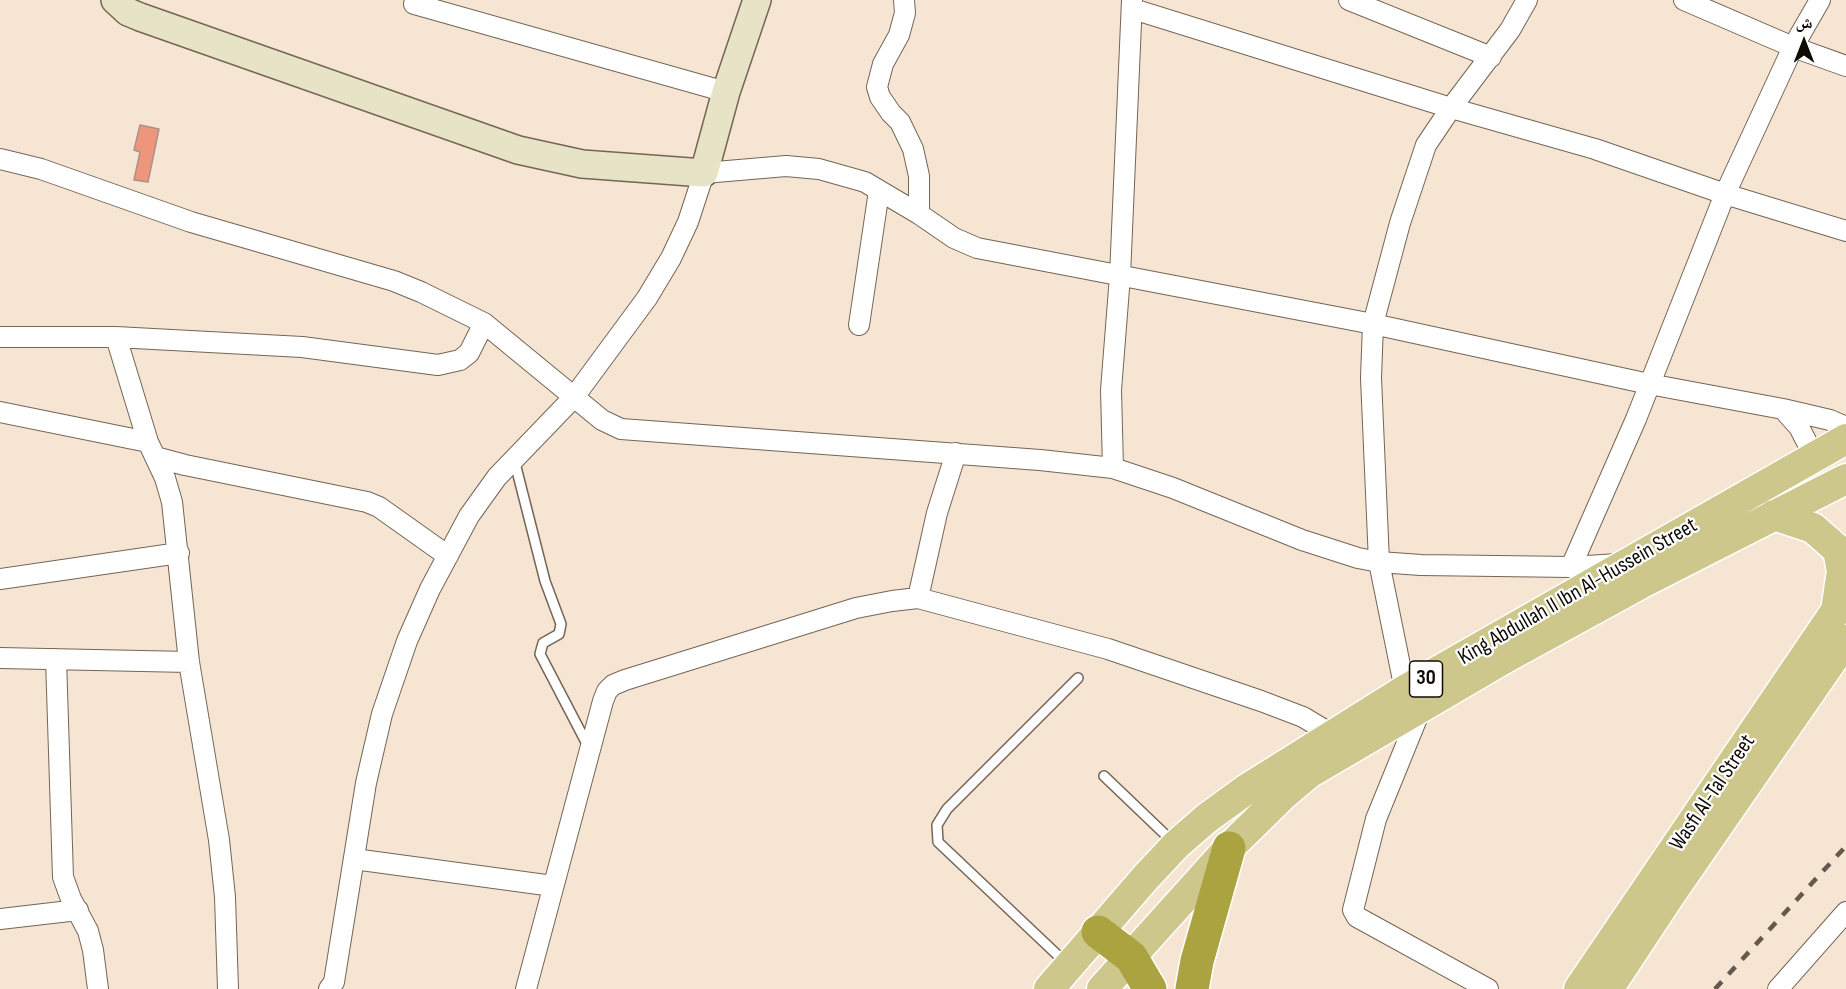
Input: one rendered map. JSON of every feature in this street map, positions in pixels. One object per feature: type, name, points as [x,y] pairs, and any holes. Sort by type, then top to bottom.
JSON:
[{"type":"highway","points":[[1192,989],[1197,961],[1229,848]]},
{"type":"highway","points":[[1098,932],[1131,957],[1150,989]]},
{"type":"main road","name":"King Abdullah II Ibn Al-Hussein Street","points":[[1102,989],[1229,848],[1309,773],[1414,698],[1630,563],[1846,439]]},
{"type":"main road","name":"King Abdullah II Ibn Al-Hussein Street","points":[[1049,989],[1176,845],[1207,818],[1247,789],[1333,735],[1504,658],[1629,590],[1846,479]]},
{"type":"main road","points":[[1774,515],[1813,528],[1838,550],[1842,571],[1841,604]]},
{"type":"main road","name":"Wasfi Al-Tal Street","points":[[1579,989],[1841,604]]},
{"type":"main road","name":"Wasfi Al-Tal Street","points":[[1608,989],[1846,640]]},
{"type":"street","points":[[329,989],[334,982],[366,783],[382,714],[407,641],[430,589],[469,516],[497,477],[574,397],[647,298],[671,258],[688,222],[726,92],[757,0]]},
{"type":"street","points":[[904,0],[905,14],[899,35],[883,64],[877,87],[880,97],[900,122],[913,149],[920,176],[920,214]]},
{"type":"street","points":[[1349,0],[1491,57]]},
{"type":"street","points":[[1488,989],[1357,917],[1353,910],[1376,819],[1414,698],[1379,562],[1371,378],[1373,324],[1413,180],[1426,145],[1510,30],[1527,0]]},
{"type":"street","points":[[1684,0],[1793,47],[1846,66]]},
{"type":"street","points":[[1571,567],[1725,194],[1793,47],[1820,0]]},
{"type":"street","points":[[116,1],[128,12],[140,17],[518,150],[582,164],[704,173],[753,167],[797,167],[831,172],[865,182],[920,214],[954,238],[977,248],[1373,324],[1648,384],[1783,409],[1830,420],[1846,427]]},
{"type":"street","points":[[414,4],[726,92]]},
{"type":"street","points":[[1113,468],[1111,390],[1120,276],[1132,5],[1451,108],[1595,149],[1725,194],[1846,231]]},
{"type":"street","points":[[0,159],[41,169],[191,222],[394,281],[421,292],[484,323],[602,420],[621,429],[637,432],[956,453],[1113,468],[1173,488],[1302,540],[1358,558],[1379,562],[1420,565],[1571,567],[1630,563]]},
{"type":"street","points":[[859,326],[879,190]]},
{"type":"street","points":[[0,337],[116,337],[302,347],[438,365],[460,360],[469,353],[484,323]]},
{"type":"street","points":[[116,337],[152,449],[165,478],[172,502],[189,662],[219,840],[225,897],[228,989]]},
{"type":"street","points":[[1783,409],[1799,427],[1814,456]]},
{"type":"street","points":[[0,412],[152,449],[185,465],[367,502],[391,515],[448,556]]},
{"type":"street","points":[[918,598],[937,513],[956,453]]},
{"type":"street","points":[[0,579],[179,553]]},
{"type":"street","points":[[526,989],[607,691],[613,685],[856,608],[918,598],[1108,649],[1303,717],[1333,735]]},
{"type":"street","points":[[0,658],[189,662]]},
{"type":"street","points":[[56,659],[63,877],[88,931],[98,989]]},
{"type":"street","points":[[354,859],[553,886]]},
{"type":"street","points":[[0,919],[78,910]]},
{"type":"street","points":[[1778,989],[1846,912]]},
{"type":"lane","points":[[514,459],[545,581],[561,624],[559,634],[543,643],[540,654],[591,750]]},
{"type":"lane","points":[[1068,966],[938,842],[937,825],[947,809],[1078,678]]},
{"type":"lane","points":[[1104,776],[1176,845]]},
{"type":"building","points":[[140,125],[159,129],[148,182],[134,180],[140,152],[134,150]]},
{"type":"railway","points":[[1715,989],[1846,846]]}]
